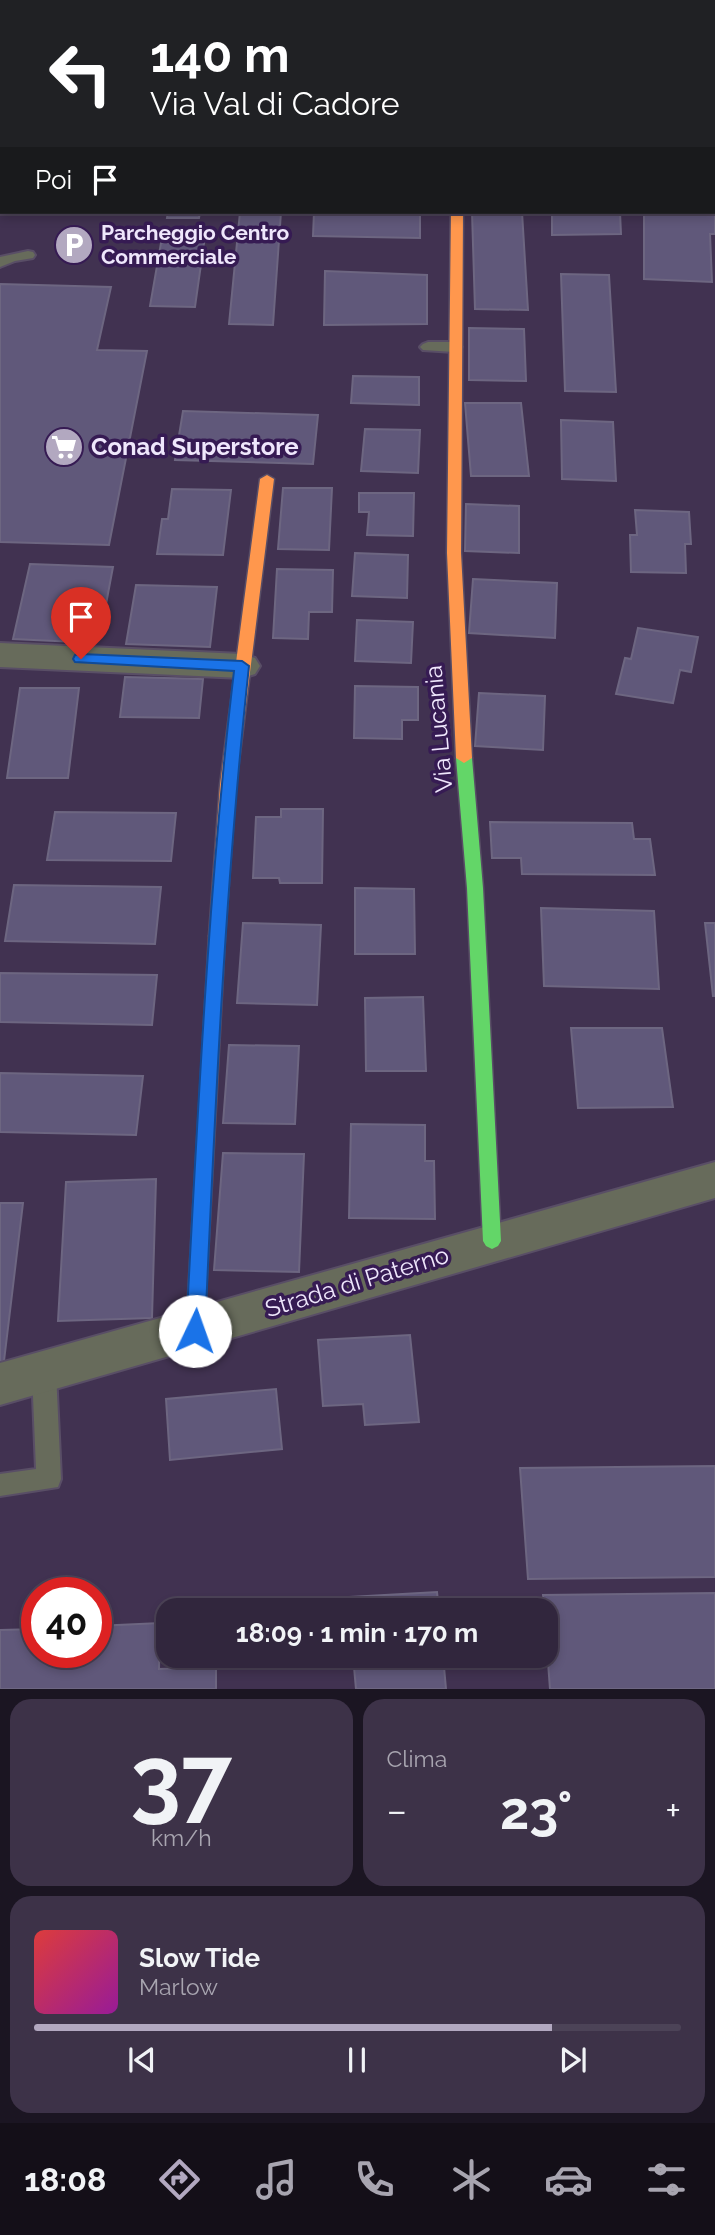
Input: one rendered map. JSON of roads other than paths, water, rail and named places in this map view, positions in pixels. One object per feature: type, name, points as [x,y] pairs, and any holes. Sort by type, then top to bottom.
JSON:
[{"type":"street","name":"Via Lucania","points":[[457,214],[452,454],[456,660],[475,888],[492,1241]]},
{"type":"street","points":[[195,1331],[209,1051],[228,785],[267,479]]},
{"type":"street","points":[[0,655],[242,666]]},
{"type":"street","name":"Strada di Paterno","points":[[0,1384],[195,1331],[492,1241],[715,1180]]},
{"type":"lane","points":[[0,263],[11,257],[28,255]]},
{"type":"lane","points":[[428,347],[454,347]]},
{"type":"lane","points":[[0,1485],[49,1479],[44,1372]]},
{"type":"place","name":"Parcheggio Centro Commerciale","points":[[74,245]]},
{"type":"place","name":"Conad Superstore","points":[[64,447]]}]
